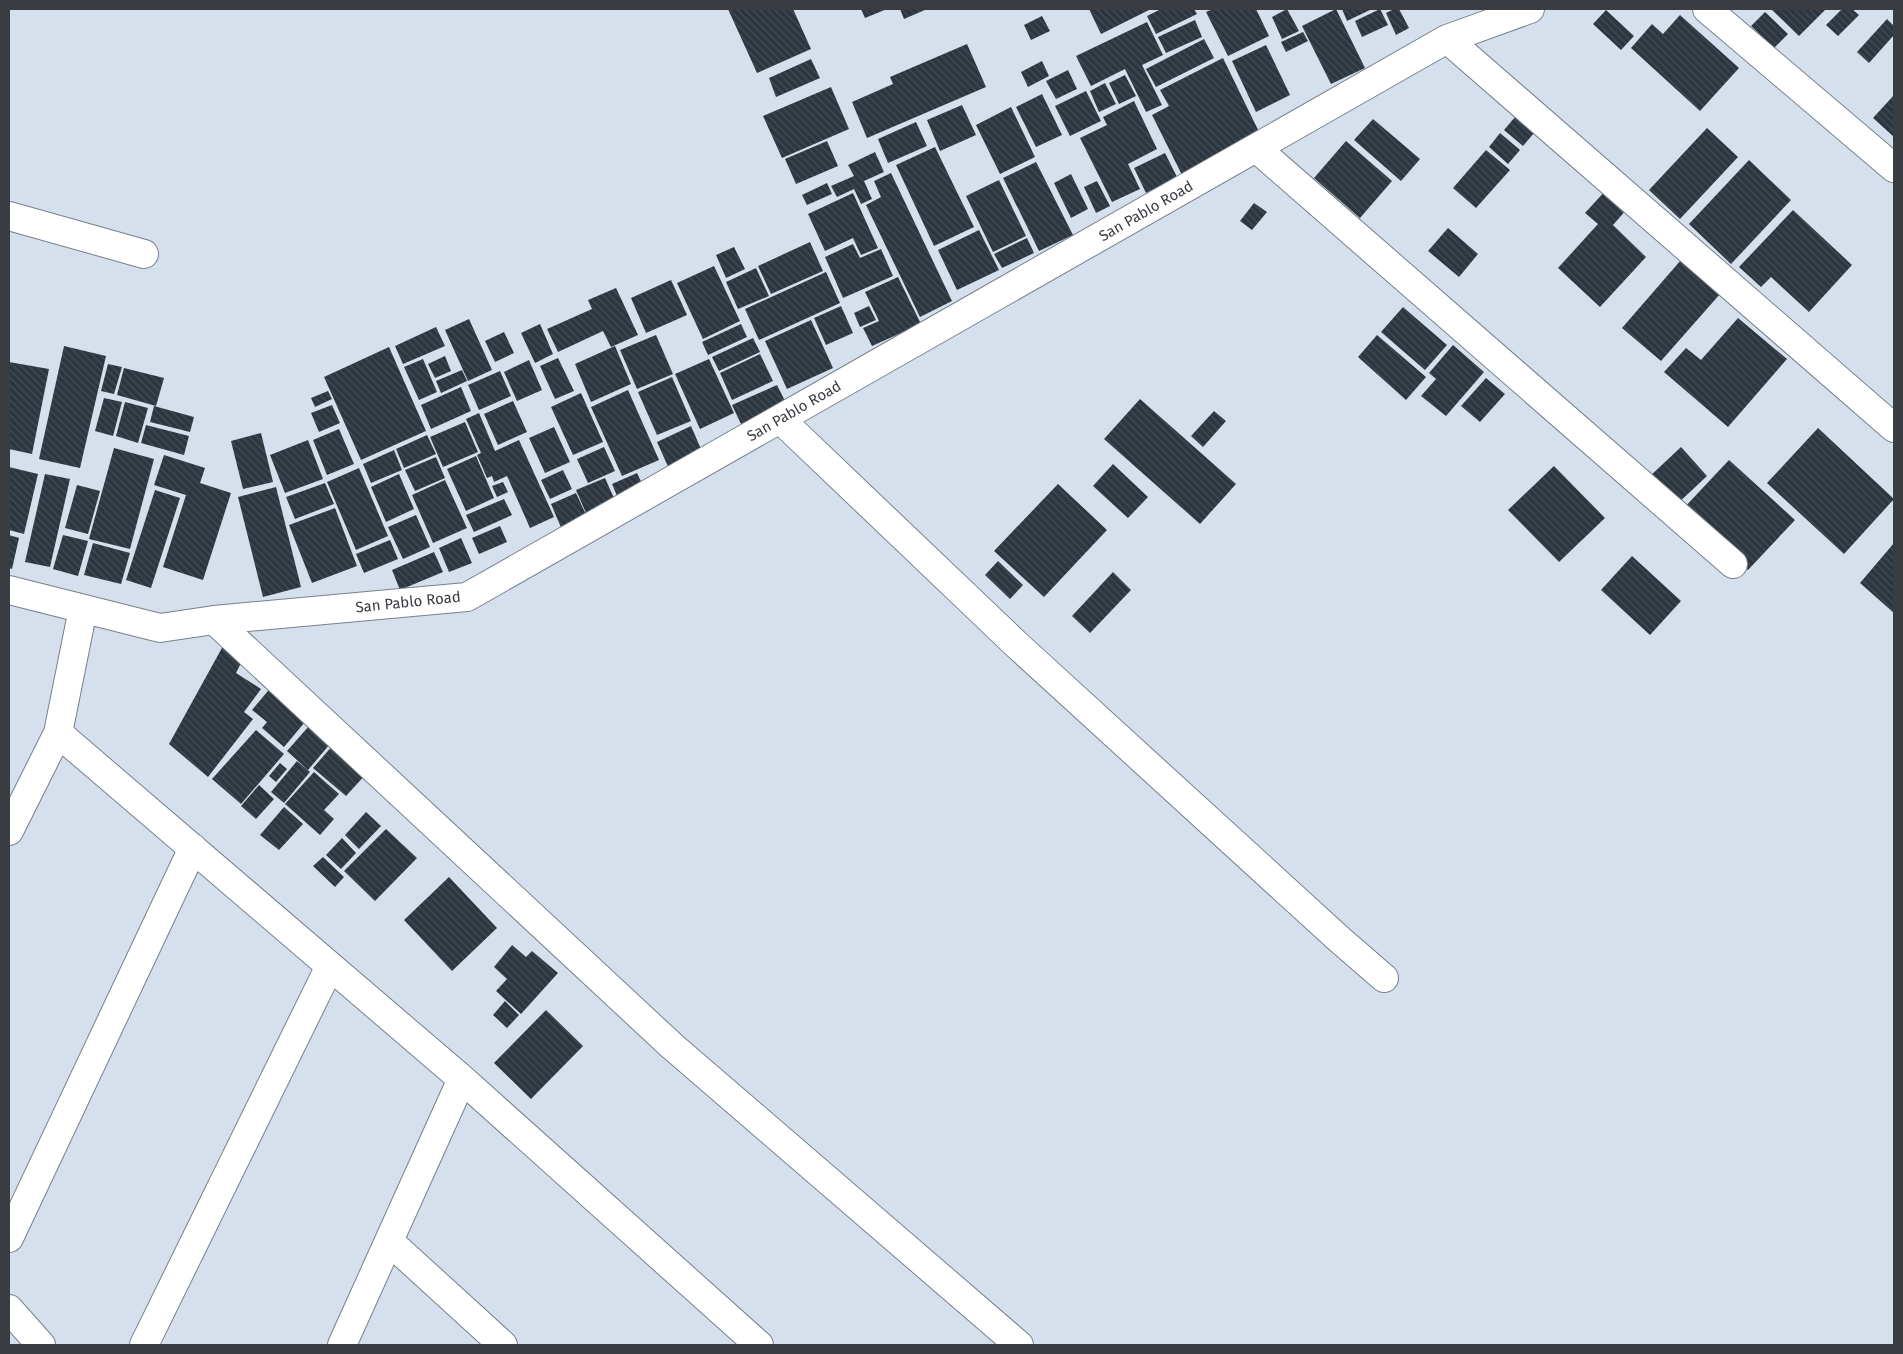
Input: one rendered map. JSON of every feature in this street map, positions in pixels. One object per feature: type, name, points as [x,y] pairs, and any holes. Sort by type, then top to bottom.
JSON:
[{"type":"street","name":"San Pablo Road","points":[[9,590],[160,628],[214,620],[467,597],[1447,39],[1530,9]]},
{"type":"street","points":[[1707,9],[1894,168]]},
{"type":"street","points":[[1447,39],[1846,384],[1894,428]]},
{"type":"street","points":[[1256,148],[1733,564]]},
{"type":"street","points":[[9,216],[144,254]]},
{"type":"street","points":[[780,419],[1024,652],[1384,978]]},
{"type":"street","points":[[9,830],[58,733],[83,609]]},
{"type":"street","points":[[214,620],[672,1046],[1018,1345]]},
{"type":"street","points":[[58,733],[462,1079],[755,1344]]},
{"type":"street","points":[[9,1238],[193,848]]},
{"type":"street","points":[[144,1345],[330,966]]},
{"type":"street","points":[[342,1345],[462,1079]]},
{"type":"street","points":[[388,1241],[503,1345]]},
{"type":"street","points":[[9,1309],[41,1345]]},
{"type":"building","points":[[728,9],[793,9],[811,49],[757,73]]},
{"type":"building","points":[[861,9],[887,9],[865,18]]},
{"type":"building","points":[[900,9],[927,9],[904,19]]},
{"type":"building","points":[[1089,9],[1151,9],[1101,34]]},
{"type":"building","points":[[1161,9],[1194,9],[1197,14],[1156,34],[1147,16]]},
{"type":"building","points":[[1213,9],[1256,9],[1269,36],[1228,56],[1206,12]]},
{"type":"building","points":[[1287,9],[1299,31],[1282,39],[1272,17]]},
{"type":"building","points":[[1336,9],[1365,68],[1331,84],[1302,26]]},
{"type":"building","points":[[1342,9],[1372,9],[1347,21]]},
{"type":"building","points":[[1380,9],[1388,25],[1362,37],[1355,21]]},
{"type":"building","points":[[1399,9],[1409,28],[1396,35],[1386,13]]},
{"type":"building","points":[[1771,9],[1826,9],[1799,36]]},
{"type":"building","points":[[1842,9],[1852,9],[1859,15],[1838,36],[1826,25]]},
{"type":"building","points":[[1606,10],[1634,36],[1621,50],[1593,24]]},
{"type":"building","points":[[1765,12],[1788,34],[1774,48],[1751,26]]},
{"type":"building","points":[[1680,15],[1739,68],[1700,111],[1631,48],[1652,24],[1663,34]]},
{"type":"building","points":[[1042,16],[1050,31],[1031,40],[1024,25]]},
{"type":"building","points":[[1887,19],[1894,26],[1894,35],[1869,63],[1857,52]]},
{"type":"building","points":[[1195,20],[1202,37],[1166,53],[1158,37]]},
{"type":"building","points":[[1147,22],[1163,55],[1142,65],[1162,105],[1146,112],[1125,69],[1091,86],[1076,56]]},
{"type":"building","points":[[1303,32],[1308,41],[1286,52],[1281,42]]},
{"type":"building","points":[[1204,39],[1214,58],[1156,87],[1146,69]]},
{"type":"building","points":[[967,44],[986,87],[867,138],[852,102],[893,84],[890,77]]},
{"type":"building","points":[[1266,45],[1290,95],[1256,112],[1232,61]]},
{"type":"building","points":[[1223,58],[1262,138],[1183,177],[1152,115],[1169,106],[1160,90]]},
{"type":"building","points":[[811,59],[820,78],[776,97],[769,78]]},
{"type":"building","points":[[1042,61],[1049,76],[1028,87],[1021,72]]},
{"type":"building","points":[[1068,70],[1077,89],[1056,99],[1046,81]]},
{"type":"building","points":[[1125,75],[1136,96],[1119,104],[1109,83]]},
{"type":"building","points":[[1105,83],[1116,104],[1099,112],[1090,91]]},
{"type":"building","points":[[831,87],[849,129],[782,158],[763,116]]},
{"type":"building","points":[[1086,91],[1101,121],[1070,136],[1055,106]]},
{"type":"building","points":[[1042,94],[1062,135],[1036,147],[1016,107]]},
{"type":"building","points":[[1894,95],[1894,137],[1873,118]]},
{"type":"building","points":[[1134,101],[1157,149],[1128,164],[1140,189],[1112,202],[1080,138],[1107,125],[1103,117]]},
{"type":"building","points":[[962,105],[976,135],[940,151],[927,120]]},
{"type":"building","points":[[1011,107],[1035,157],[1000,174],[976,125]]},
{"type":"building","points":[[1521,110],[1540,126],[1523,146],[1504,130]]},
{"type":"building","points":[[1373,119],[1420,159],[1401,181],[1354,140]]},
{"type":"building","points":[[916,122],[927,146],[888,163],[878,139]]},
{"type":"building","points":[[1707,128],[1738,157],[1680,219],[1649,190]]},
{"type":"building","points":[[1500,133],[1520,150],[1508,164],[1489,147]]},
{"type":"building","points":[[827,141],[838,166],[796,184],[785,159]]},
{"type":"building","points":[[1346,141],[1392,181],[1360,218],[1314,178]]},
{"type":"building","points":[[935,147],[974,227],[934,246],[896,165]]},
{"type":"building","points":[[1486,150],[1510,170],[1476,208],[1453,188]]},
{"type":"building","points":[[875,152],[884,172],[864,181],[872,199],[861,204],[854,189],[837,197],[831,186],[854,176],[848,165]]},
{"type":"building","points":[[1165,153],[1177,177],[1146,193],[1134,168]]},
{"type":"building","points":[[1749,160],[1791,200],[1731,264],[1689,224]]},
{"type":"building","points":[[1036,162],[1073,235],[1039,251],[1003,178]]},
{"type":"building","points":[[891,173],[952,301],[920,317],[866,205],[881,197],[874,181]]},
{"type":"building","points":[[1071,174],[1088,209],[1071,218],[1054,183]]},
{"type":"building","points":[[999,180],[1026,236],[993,252],[966,196]]},
{"type":"building","points":[[1097,181],[1110,206],[1096,213],[1084,187]]},
{"type":"building","points":[[827,183],[832,194],[807,205],[802,195]]},
{"type":"building","points":[[1606,190],[1627,209],[1613,225],[1646,257],[1600,307],[1558,268],[1598,224],[1585,213]]},
{"type":"building","points":[[853,193],[878,248],[861,255],[853,238],[825,251],[808,214]]},
{"type":"building","points":[[1254,203],[1267,212],[1252,230],[1240,221]]},
{"type":"building","points":[[1793,210],[1852,265],[1809,312],[1771,277],[1761,287],[1739,267]]},
{"type":"building","points":[[1448,228],[1478,254],[1459,277],[1428,251]]},
{"type":"building","points":[[979,230],[999,270],[957,290],[938,250]]},
{"type":"building","points":[[1027,238],[1034,253],[1002,268],[994,254]]},
{"type":"building","points":[[810,242],[823,271],[771,294],[758,266]]},
{"type":"building","points":[[853,244],[860,258],[881,249],[893,276],[843,298],[825,257]]},
{"type":"building","points":[[734,247],[745,269],[726,278],[716,255]]},
{"type":"building","points":[[1681,260],[1720,294],[1661,361],[1622,328]]},
{"type":"building","points":[[714,266],[740,321],[703,339],[677,283]]},
{"type":"building","points":[[756,268],[769,296],[738,309],[726,282]]},
{"type":"building","points":[[826,272],[840,303],[759,340],[745,309]]},
{"type":"building","points":[[898,277],[921,324],[872,346],[863,328],[879,321],[865,292]]},
{"type":"building","points":[[671,280],[687,315],[646,333],[631,298]]},
{"type":"building","points":[[616,288],[638,335],[611,347],[603,331],[558,352],[547,329],[592,309],[588,300]]},
{"type":"building","points":[[841,306],[853,333],[826,345],[814,318]]},
{"type":"building","points":[[869,306],[876,320],[860,327],[854,313]]},
{"type":"building","points":[[1403,307],[1447,345],[1425,370],[1381,332]]},
{"type":"building","points":[[1738,318],[1787,359],[1728,427],[1664,372],[1686,348],[1701,360]]},
{"type":"building","points":[[469,319],[492,370],[468,381],[445,330]]},
{"type":"building","points":[[811,320],[833,368],[787,389],[765,341]]},
{"type":"building","points":[[540,324],[553,354],[535,363],[521,333]]},
{"type":"building","points":[[741,324],[747,337],[708,355],[702,342]]},
{"type":"building","points":[[436,327],[445,346],[403,364],[395,346]]},
{"type":"building","points":[[504,332],[514,353],[495,362],[485,341]]},
{"type":"building","points":[[656,335],[673,374],[637,389],[620,350]]},
{"type":"building","points":[[1377,335],[1426,377],[1406,400],[1358,357]]},
{"type":"building","points":[[753,338],[760,352],[719,371],[712,357]]},
{"type":"building","points":[[1453,345],[1484,372],[1446,416],[1421,396],[1436,379],[1429,373]]},
{"type":"building","points":[[64,346],[106,356],[80,468],[39,459]]},
{"type":"building","points":[[615,346],[631,384],[591,402],[575,364]]},
{"type":"building","points":[[389,347],[426,431],[361,460],[324,377]]},
{"type":"building","points":[[760,354],[773,381],[732,400],[720,373]]},
{"type":"building","points":[[445,356],[451,371],[435,378],[428,364]]},
{"type":"building","points":[[558,358],[574,391],[555,399],[540,366]]},
{"type":"building","points":[[423,359],[437,392],[419,400],[404,367]]},
{"type":"building","points":[[709,359],[734,413],[700,429],[675,374]]},
{"type":"building","points":[[529,360],[542,390],[517,401],[504,372]]},
{"type":"building","points":[[9,362],[49,369],[32,454],[9,449]]},
{"type":"building","points":[[108,364],[122,367],[114,394],[101,391]]},
{"type":"building","points":[[124,368],[164,378],[156,406],[117,395]]},
{"type":"building","points":[[462,370],[467,381],[441,393],[436,381]]},
{"type":"building","points":[[500,371],[511,396],[479,410],[468,385]]},
{"type":"building","points":[[672,377],[691,421],[657,435],[638,392]]},
{"type":"building","points":[[1486,378],[1505,394],[1480,422],[1461,406]]},
{"type":"building","points":[[777,385],[786,403],[741,424],[732,405]]},
{"type":"building","points":[[461,387],[471,411],[431,429],[421,405]]},
{"type":"building","points":[[628,390],[659,460],[622,476],[591,407]]},
{"type":"building","points":[[328,391],[332,399],[315,407],[311,398]]},
{"type":"building","points":[[581,393],[603,442],[573,455],[551,407]]},
{"type":"building","points":[[104,398],[122,402],[113,436],[95,431]]},
{"type":"building","points":[[1140,399],[1236,484],[1200,524],[1104,439]]},
{"type":"building","points":[[513,401],[527,432],[498,445],[484,414]]},
{"type":"building","points":[[125,402],[148,408],[138,443],[116,436]]},
{"type":"building","points":[[332,405],[340,423],[319,432],[311,413]]},
{"type":"building","points":[[154,406],[194,417],[190,432],[150,422]]},
{"type":"building","points":[[1214,411],[1226,421],[1203,447],[1191,436]]},
{"type":"building","points":[[479,413],[495,451],[519,440],[554,517],[530,528],[507,476],[494,482],[492,476],[487,478],[477,455],[481,453],[466,419]]},
{"type":"building","points":[[465,422],[478,452],[443,467],[430,437]]},
{"type":"building","points":[[146,425],[189,436],[184,455],[141,443]]},
{"type":"building","points":[[691,426],[704,456],[670,471],[657,442]]},
{"type":"building","points":[[554,427],[570,462],[545,473],[529,438]]},
{"type":"building","points":[[1818,428],[1894,499],[1844,554],[1767,483]]},
{"type":"building","points":[[339,429],[354,464],[327,475],[313,440]]},
{"type":"building","points":[[261,433],[273,482],[243,489],[231,441]]},
{"type":"building","points":[[427,435],[436,454],[404,468],[396,449]]},
{"type":"building","points":[[308,440],[323,479],[285,493],[270,455]]},
{"type":"building","points":[[604,447],[615,471],[588,483],[577,459]]},
{"type":"building","points":[[1681,447],[1707,476],[1675,506],[1648,478]]},
{"type":"building","points":[[114,448],[154,459],[130,549],[89,539]]},
{"type":"building","points":[[394,450],[402,470],[371,483],[363,464]]},
{"type":"building","points":[[164,455],[205,468],[200,483],[231,493],[203,580],[163,567],[186,495],[154,485]]},
{"type":"building","points":[[476,456],[494,498],[466,511],[447,469]]},
{"type":"building","points":[[436,457],[445,478],[415,491],[405,470]]},
{"type":"building","points":[[1729,460],[1795,520],[1748,570],[1682,510]]},
{"type":"building","points":[[1113,464],[1148,497],[1128,518],[1093,486]]},
{"type":"building","points":[[1554,466],[1605,518],[1559,562],[1508,510]]},
{"type":"building","points":[[9,467],[38,474],[24,534],[9,530]]},
{"type":"building","points":[[359,468],[388,536],[356,550],[327,482]]},
{"type":"building","points":[[563,470],[572,489],[550,499],[541,480]]},
{"type":"building","points":[[637,473],[646,492],[620,503],[612,484]]},
{"type":"building","points":[[45,474],[70,479],[50,567],[25,562]]},
{"type":"building","points":[[399,474],[414,509],[386,522],[371,487]]},
{"type":"building","points":[[605,478],[618,507],[589,520],[576,490]]},
{"type":"building","points":[[445,480],[467,528],[433,543],[412,495]]},
{"type":"building","points":[[503,482],[508,492],[497,497],[492,486]]},
{"type":"building","points":[[325,483],[334,504],[295,519],[286,497]]},
{"type":"building","points":[[1058,484],[1107,530],[1044,597],[994,551]]},
{"type":"building","points":[[77,485],[100,491],[88,534],[65,528]]},
{"type":"building","points":[[276,487],[301,587],[263,597],[238,497]]},
{"type":"building","points":[[155,490],[180,498],[151,588],[126,580]]},
{"type":"building","points":[[576,493],[589,521],[563,532],[551,504]]},
{"type":"building","points":[[504,499],[512,515],[474,532],[466,515]]},
{"type":"building","points":[[335,508],[357,566],[312,583],[289,525]]},
{"type":"building","points":[[416,515],[430,547],[403,559],[388,527]]},
{"type":"building","points":[[500,526],[507,542],[479,554],[472,538]]},
{"type":"building","points":[[9,535],[19,538],[12,569],[9,568]]},
{"type":"building","points":[[63,535],[88,541],[78,576],[53,569]]},
{"type":"building","points":[[461,538],[472,563],[449,572],[439,548]]},
{"type":"building","points":[[390,540],[398,559],[364,573],[356,554]]},
{"type":"building","points":[[93,543],[130,553],[121,584],[84,575]]},
{"type":"building","points":[[1894,543],[1894,613],[1860,583]]},
{"type":"building","points":[[434,552],[443,572],[400,590],[392,570]]},
{"type":"building","points":[[1632,556],[1681,601],[1650,635],[1601,590]]},
{"type":"building","points":[[998,561],[1023,585],[1010,599],[985,575]]},
{"type":"building","points":[[1113,572],[1131,590],[1090,633],[1072,616]]},
{"type":"building","points":[[223,646],[242,661],[236,673],[261,689],[244,712],[253,719],[208,777],[169,744]]},
{"type":"building","points":[[273,685],[310,716],[284,747],[262,728],[267,722],[252,710]]},
{"type":"building","points":[[309,726],[330,744],[308,770],[287,751]]},
{"type":"building","points":[[256,730],[284,754],[241,804],[212,779]]},
{"type":"building","points":[[334,744],[367,773],[346,796],[313,768]]},
{"type":"building","points":[[297,761],[310,772],[284,803],[271,792]]},
{"type":"building","points":[[280,763],[287,769],[276,782],[269,776]]},
{"type":"building","points":[[314,772],[339,794],[324,810],[334,819],[320,835],[285,804]]},
{"type":"building","points":[[259,785],[274,799],[256,819],[241,806]]},
{"type":"building","points":[[284,807],[303,824],[279,850],[260,835]]},
{"type":"building","points":[[366,812],[381,826],[359,849],[345,835]]},
{"type":"building","points":[[386,829],[417,858],[375,901],[344,871]]},
{"type":"building","points":[[342,838],[356,853],[341,869],[326,855]]},
{"type":"building","points":[[323,857],[344,877],[335,887],[313,866]]},
{"type":"building","points":[[449,877],[497,928],[452,971],[404,920]]},
{"type":"building","points":[[512,945],[526,957],[532,951],[558,973],[521,1014],[496,991],[507,979],[494,967]]},
{"type":"building","points":[[505,1001],[519,1015],[507,1028],[493,1015]]},
{"type":"building","points":[[546,1010],[583,1046],[531,1099],[494,1063]]}]
